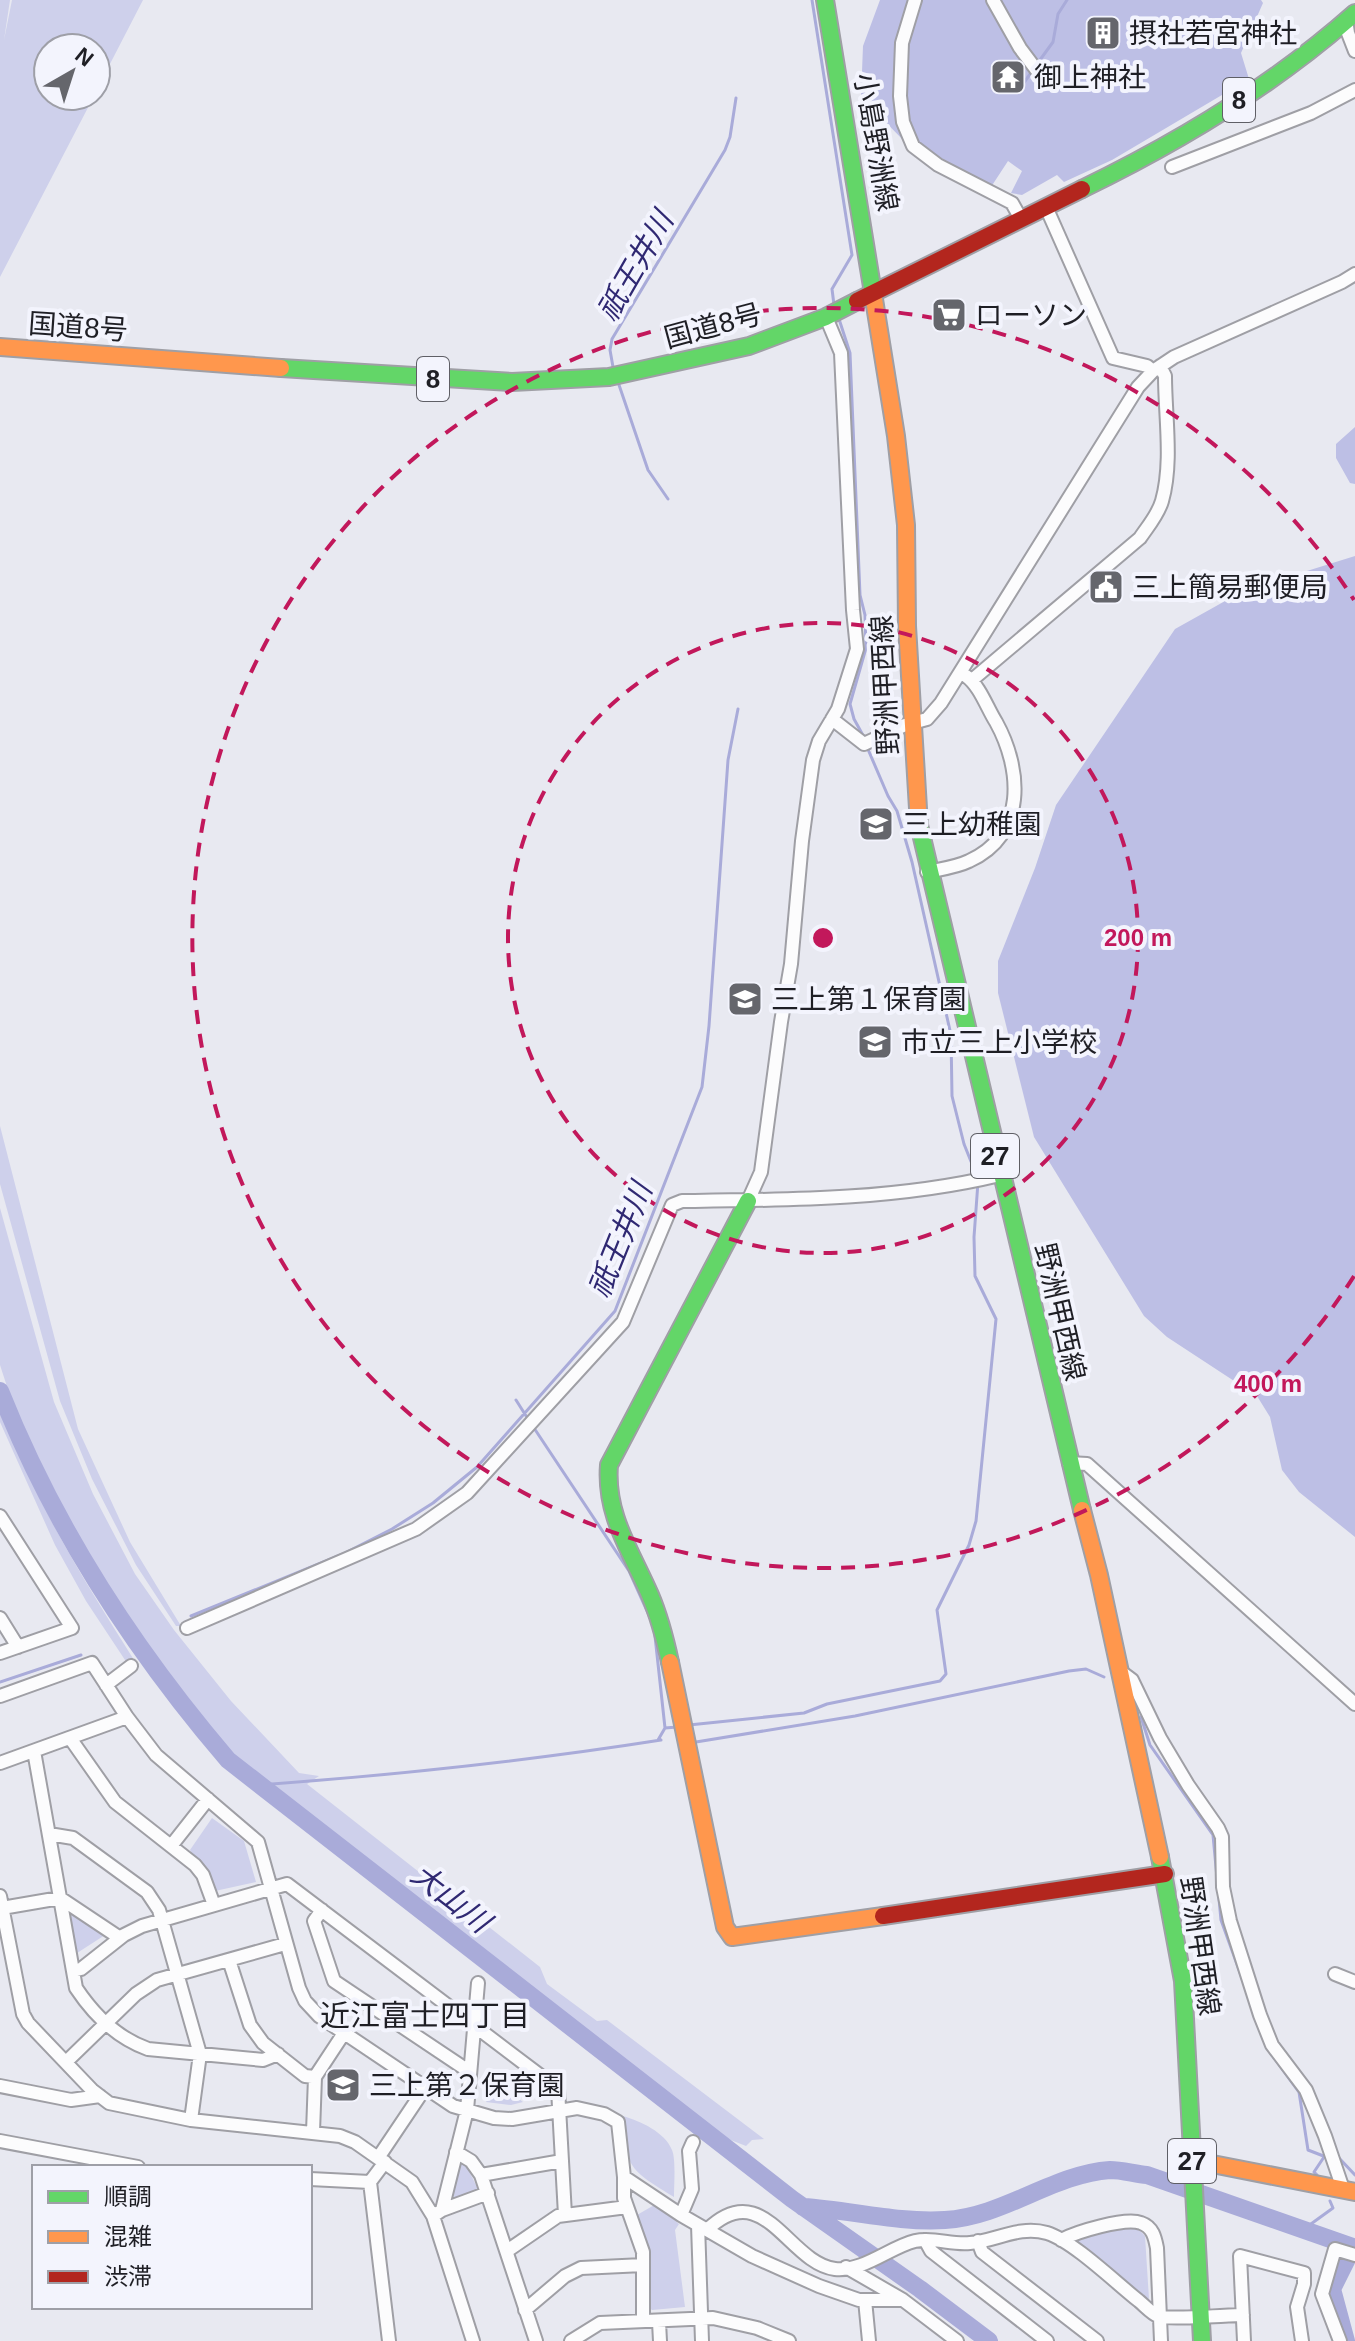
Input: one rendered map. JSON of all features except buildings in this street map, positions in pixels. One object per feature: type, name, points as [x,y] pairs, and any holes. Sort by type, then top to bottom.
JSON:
[{"type":"main road","name":"小島野洲線","points":[[825,0],[873,293]]},
{"type":"main road","points":[[1344,0],[1351,17]]},
{"type":"main road","name":"国道8号","points":[[4,348],[512,382],[609,377],[750,352],[1113,174],[1211,119],[1328,37],[1351,17]]},
{"type":"main road","name":"野洲甲西線","points":[[873,293],[896,436],[906,525],[907,626],[920,835],[1069,1463],[1099,1575],[1165,1874],[1183,1981],[1202,2341]]},
{"type":"main road","points":[[748,1201],[609,1465],[607,1480],[608,1504],[626,1550],[649,1593],[665,1639],[725,1927],[732,1937],[742,1937],[1165,1874]]},
{"type":"main road","points":[[1192,2160],[1349,2191]]},
{"type":"street","points":[[915,0],[902,43],[900,96],[903,122],[913,146],[938,165],[1012,203],[1021,219]]},
{"type":"street","points":[[993,0],[1038,72]]},
{"type":"street","points":[[1351,17],[1348,33],[1355,51]]},
{"type":"street","points":[[1172,167],[1311,113],[1355,90]]},
{"type":"street","points":[[972,680],[1137,540],[1154,518],[1167,472],[1165,376],[1156,369],[1113,358],[1046,207]]},
{"type":"street","points":[[832,719],[864,744],[927,719],[960,673],[1138,387],[1156,369],[1232,330],[1355,274]]},
{"type":"street","points":[[748,1201],[761,1172],[791,964],[813,760],[819,741],[838,709],[857,649],[841,353],[826,317]]},
{"type":"street","points":[[927,872],[969,861],[990,848],[1004,831],[1014,810],[1016,787],[1012,759],[1003,736],[972,680],[960,673]]},
{"type":"street","points":[[187,1628],[416,1529],[467,1493],[623,1322],[672,1205],[682,1201],[748,1201],[895,1192],[1000,1175]]},
{"type":"street","points":[[1069,1463],[1087,1464],[1355,1704]]},
{"type":"street","points":[[0,1653],[72,1628],[2,1524]]},
{"type":"street","points":[[0,1618],[18,1647]]},
{"type":"street","points":[[0,1696],[92,1663],[156,1755],[258,1842],[285,1944],[305,2001],[319,2016],[453,2106],[494,2118],[512,2119],[577,2108],[604,2114],[618,2122],[624,2198],[643,2252],[643,2321]]},
{"type":"street","points":[[106,1685],[131,1666]]},
{"type":"street","points":[[1120,1671],[1132,1680],[1181,1773],[1222,1837],[1223,1887],[1230,1921],[1260,2015],[1272,2045],[1306,2090],[1349,2191]]},
{"type":"street","points":[[1331,1680],[1355,1690]]},
{"type":"street","points":[[0,1763],[127,1717]]},
{"type":"street","points":[[70,1738],[115,1802],[195,1865],[203,1875],[214,1905]]},
{"type":"street","points":[[34,1751],[76,1988],[86,2004],[130,2043],[148,2049],[263,2060],[278,2054]]},
{"type":"street","points":[[171,1846],[208,1799]]},
{"type":"street","points":[[49,1834],[73,1838],[147,1892],[159,1910],[200,2054],[191,2120]]},
{"type":"street","points":[[73,1971],[81,1969],[120,1938],[142,1926],[287,1884],[558,2089],[565,2215]]},
{"type":"street","points":[[120,1938],[60,1898],[1,1902],[23,2014],[66,2062],[109,2103],[191,2120],[340,2136],[355,2142],[412,2182],[438,2213],[473,2341]]},
{"type":"street","points":[[322,1910],[314,1921],[334,1981],[470,2072]]},
{"type":"street","points":[[66,2062],[136,1994],[157,1980],[285,1944]]},
{"type":"street","points":[[229,1960],[250,2025],[263,2043],[305,2076],[315,2077]]},
{"type":"street","points":[[1335,1974],[1355,1982]]},
{"type":"street","points":[[438,2213],[467,2110],[478,1983]]},
{"type":"street","points":[[313,2132],[315,2077],[344,2033]]},
{"type":"street","points":[[0,2086],[71,2100],[100,2096]]},
{"type":"street","points":[[389,2341],[370,2182],[425,2088]]},
{"type":"street","points":[[0,2141],[127,2165]]},
{"type":"street","points":[[681,2215],[692,2189],[689,2151],[693,2142]]},
{"type":"street","points":[[456,2152],[471,2161],[481,2175],[536,2341]]},
{"type":"street","points":[[481,2175],[562,2161]]},
{"type":"street","points":[[624,2177],[681,2215],[752,2256],[819,2286],[865,2300],[903,2300]]},
{"type":"street","points":[[312,2179],[370,2182]]},
{"type":"street","points":[[438,2213],[488,2193]]},
{"type":"street","points":[[507,2251],[541,2225],[565,2215],[627,2207]]},
{"type":"street","points":[[703,2228],[740,2212],[755,2214],[771,2223],[817,2261],[836,2269],[860,2264],[914,2241],[968,2243],[1019,2231],[1047,2233],[1061,2240],[1160,2317],[1243,2315]]},
{"type":"street","points":[[1061,2240],[1127,2221],[1141,2222],[1148,2227],[1157,2248],[1161,2341]]},
{"type":"street","points":[[702,2341],[703,2228]]},
{"type":"street","points":[[925,2240],[931,2251],[1047,2341]]},
{"type":"street","points":[[978,2241],[982,2252],[1097,2341]]},
{"type":"street","points":[[1340,2341],[1322,2294],[1335,2249],[1355,2255]]},
{"type":"street","points":[[1244,2341],[1240,2256],[1304,2273],[1297,2307],[1302,2341]]},
{"type":"street","points":[[525,2310],[565,2276],[581,2268],[643,2265]]},
{"type":"street","points":[[846,2267],[903,2300],[957,2341]]},
{"type":"street","points":[[865,2300],[869,2341]]},
{"type":"street","points":[[571,2341],[600,2323],[713,2318],[789,2341]]},
{"type":"street","points":[[659,2322],[660,2341]]},
{"type":"shaded area","points":[[0,0],[10,0],[4,40],[12,0],[143,0],[112,60],[112,32],[32,32],[32,112],[86,112],[0,277]]},
{"type":"shaded area","points":[[880,0],[1261,0],[1263,3],[1241,53],[1249,79],[1112,160],[1064,182],[1057,175],[1022,195],[1011,193],[1022,171],[1008,161],[991,187],[907,144],[861,97],[863,46]]},
{"type":"shaded area","points":[[1355,427],[1355,484],[1350,483],[1336,458],[1336,444]]},
{"type":"shaded area","points":[[1355,556],[1355,1537],[1299,1492],[1282,1470],[1270,1417],[1257,1396],[1167,1337],[1144,1316],[1034,1137],[998,993],[998,961],[1056,805],[1175,629],[1243,591]]},
{"type":"shaded area","points":[[0,1126],[78,1429],[130,1542],[181,1626],[176,1626],[136,1565],[92,1479],[60,1401],[0,1184]]},
{"type":"shaded area","points":[[0,1208],[54,1402],[93,1494],[135,1574],[174,1630],[231,1701],[299,1773],[319,1776],[307,1784],[540,1967],[547,1984],[597,2021],[607,2020],[764,2139],[752,2140],[746,2146],[690,2124],[350,1866],[263,1796],[162,1686],[115,1620],[70,1543],[26,1445],[0,1365]]},
{"type":"shaded area","points":[[0,1397],[24,1465],[40,1499],[76,1566],[134,1660],[127,1663],[86,1601],[55,1545],[0,1422]]},
{"type":"shaded area","points":[[212,1818],[244,1841],[256,1882],[215,1891],[190,1850]]},
{"type":"shaded area","points":[[64,1909],[71,1910],[105,1935],[74,1955]]},
{"type":"shaded area","points":[[499,2083],[523,2102],[511,2105],[486,2102]]},
{"type":"shaded area","points":[[623,2116],[651,2128],[669,2144],[674,2159],[674,2197],[633,2166],[626,2147]]},
{"type":"shaded area","points":[[465,2163],[479,2191],[454,2198],[452,2192],[459,2166]]},
{"type":"shaded area","points":[[656,2204],[679,2224],[675,2230],[685,2307],[652,2310],[645,2304],[643,2234],[637,2215]]},
{"type":"shaded area","points":[[1136,2226],[1145,2236],[1149,2299],[1071,2238],[1104,2227]]},
{"type":"waterway","points":[[812,0],[852,255],[832,289],[834,305]]},
{"type":"waterway","points":[[1037,64],[1053,42],[1058,14],[1067,0]]},
{"type":"waterway","points":[[1020,88],[1033,70]]},
{"type":"waterway","name":"祇王井川","points":[[613,367],[612,339],[725,150],[736,98]]},
{"type":"waterway","points":[[839,319],[850,353],[860,595],[865,615],[866,648],[850,704],[865,739]]},
{"type":"waterway","name":"祇王井川","points":[[618,382],[648,470],[668,499]]},
{"type":"waterway","name":"祇王井川","points":[[191,1616],[343,1554],[392,1529],[433,1503],[477,1467],[615,1311],[702,1087],[728,760],[738,709]]},
{"type":"waterway","points":[[867,747],[897,811],[912,862],[951,1035],[952,1096],[964,1144],[976,1174]]},
{"type":"waterway","points":[[689,1725],[804,1713],[827,1704],[940,1681],[946,1674],[937,1610],[969,1545],[976,1521],[996,1319],[975,1276],[978,1182]]},
{"type":"waterway","name":"大山川","points":[[0,1391],[45,1490],[99,1585],[160,1675],[228,1760],[792,2199],[989,2341]]},
{"type":"waterway","points":[[516,1400],[528,1419]]},
{"type":"waterway","points":[[532,1425],[629,1571],[651,1620]]},
{"type":"waterway","points":[[654,1627],[665,1728],[658,1740]]},
{"type":"waterway","name":"祇王井川","points":[[0,1682],[81,1655]]},
{"type":"waterway","points":[[696,1742],[855,1716],[1069,1671],[1086,1669],[1104,1677]]},
{"type":"waterway","points":[[1141,1717],[1150,1745],[1213,1835],[1221,1920],[1243,1981]]},
{"type":"waterway","points":[[665,1728],[677,1727]]},
{"type":"waterway","points":[[259,1785],[461,1767],[661,1740]]},
{"type":"waterway","points":[[1267,2048],[1299,2092],[1308,2150],[1326,2157]]},
{"type":"waterway","points":[[1317,2175],[1314,2172],[1324,2157]]},
{"type":"waterway","points":[[1339,2158],[1355,2175]]},
{"type":"waterway","points":[[803,2207],[910,2220],[945,2220],[987,2211],[1089,2173],[1110,2170],[1147,2175],[1353,2247],[1332,2289],[1346,2341]]},
{"type":"waterway","points":[[1304,2229],[1333,2208],[1330,2201]]},
{"type":"traffic: fast","points":[[825,0],[873,293]]},
{"type":"traffic: fast","points":[[1082,189],[1190,132],[1259,88],[1355,13]]},
{"type":"traffic: fast","points":[[281,368],[512,382],[609,377],[749,346],[826,317],[857,301]]},
{"type":"traffic: fast","points":[[919,825],[1082,1510]]},
{"type":"traffic: fast","points":[[670,1662],[653,1603],[615,1517],[609,1465],[748,1201]]},
{"type":"traffic: fast","points":[[1160,1857],[1183,1981],[1202,2341]]},
{"type":"traffic: slow","points":[[873,293],[896,436],[906,525],[907,626],[919,825]]},
{"type":"traffic: slow","points":[[0,347],[281,368]]},
{"type":"traffic: slow","points":[[1082,1510],[1160,1857]]},
{"type":"traffic: slow","points":[[670,1662],[725,1927],[732,1937],[883,1916]]},
{"type":"traffic: slow","points":[[1192,2160],[1355,2192]]},
{"type":"traffic: jam","points":[[857,301],[1082,189]]},
{"type":"traffic: jam","points":[[883,1916],[1165,1874]]},
{"type":"place","name":"摂社若宮神社","points":[[1103,33]]},
{"type":"place","name":"御上神社","points":[[1008,77]]},
{"type":"place","name":"ローソン","points":[[949,315]]},
{"type":"place","name":"三上簡易郵便局","points":[[1106,587]]},
{"type":"place","name":"三上幼稚園","points":[[876,824]]},
{"type":"place","name":"三上第１保育園","points":[[745,999]]},
{"type":"place","name":"市立三上小学校","points":[[875,1042]]},
{"type":"place","name":"三上第２保育園","points":[[343,2085]]},
{"type":"district","name":"近江富士四丁目","points":[[425,2015]]}]
